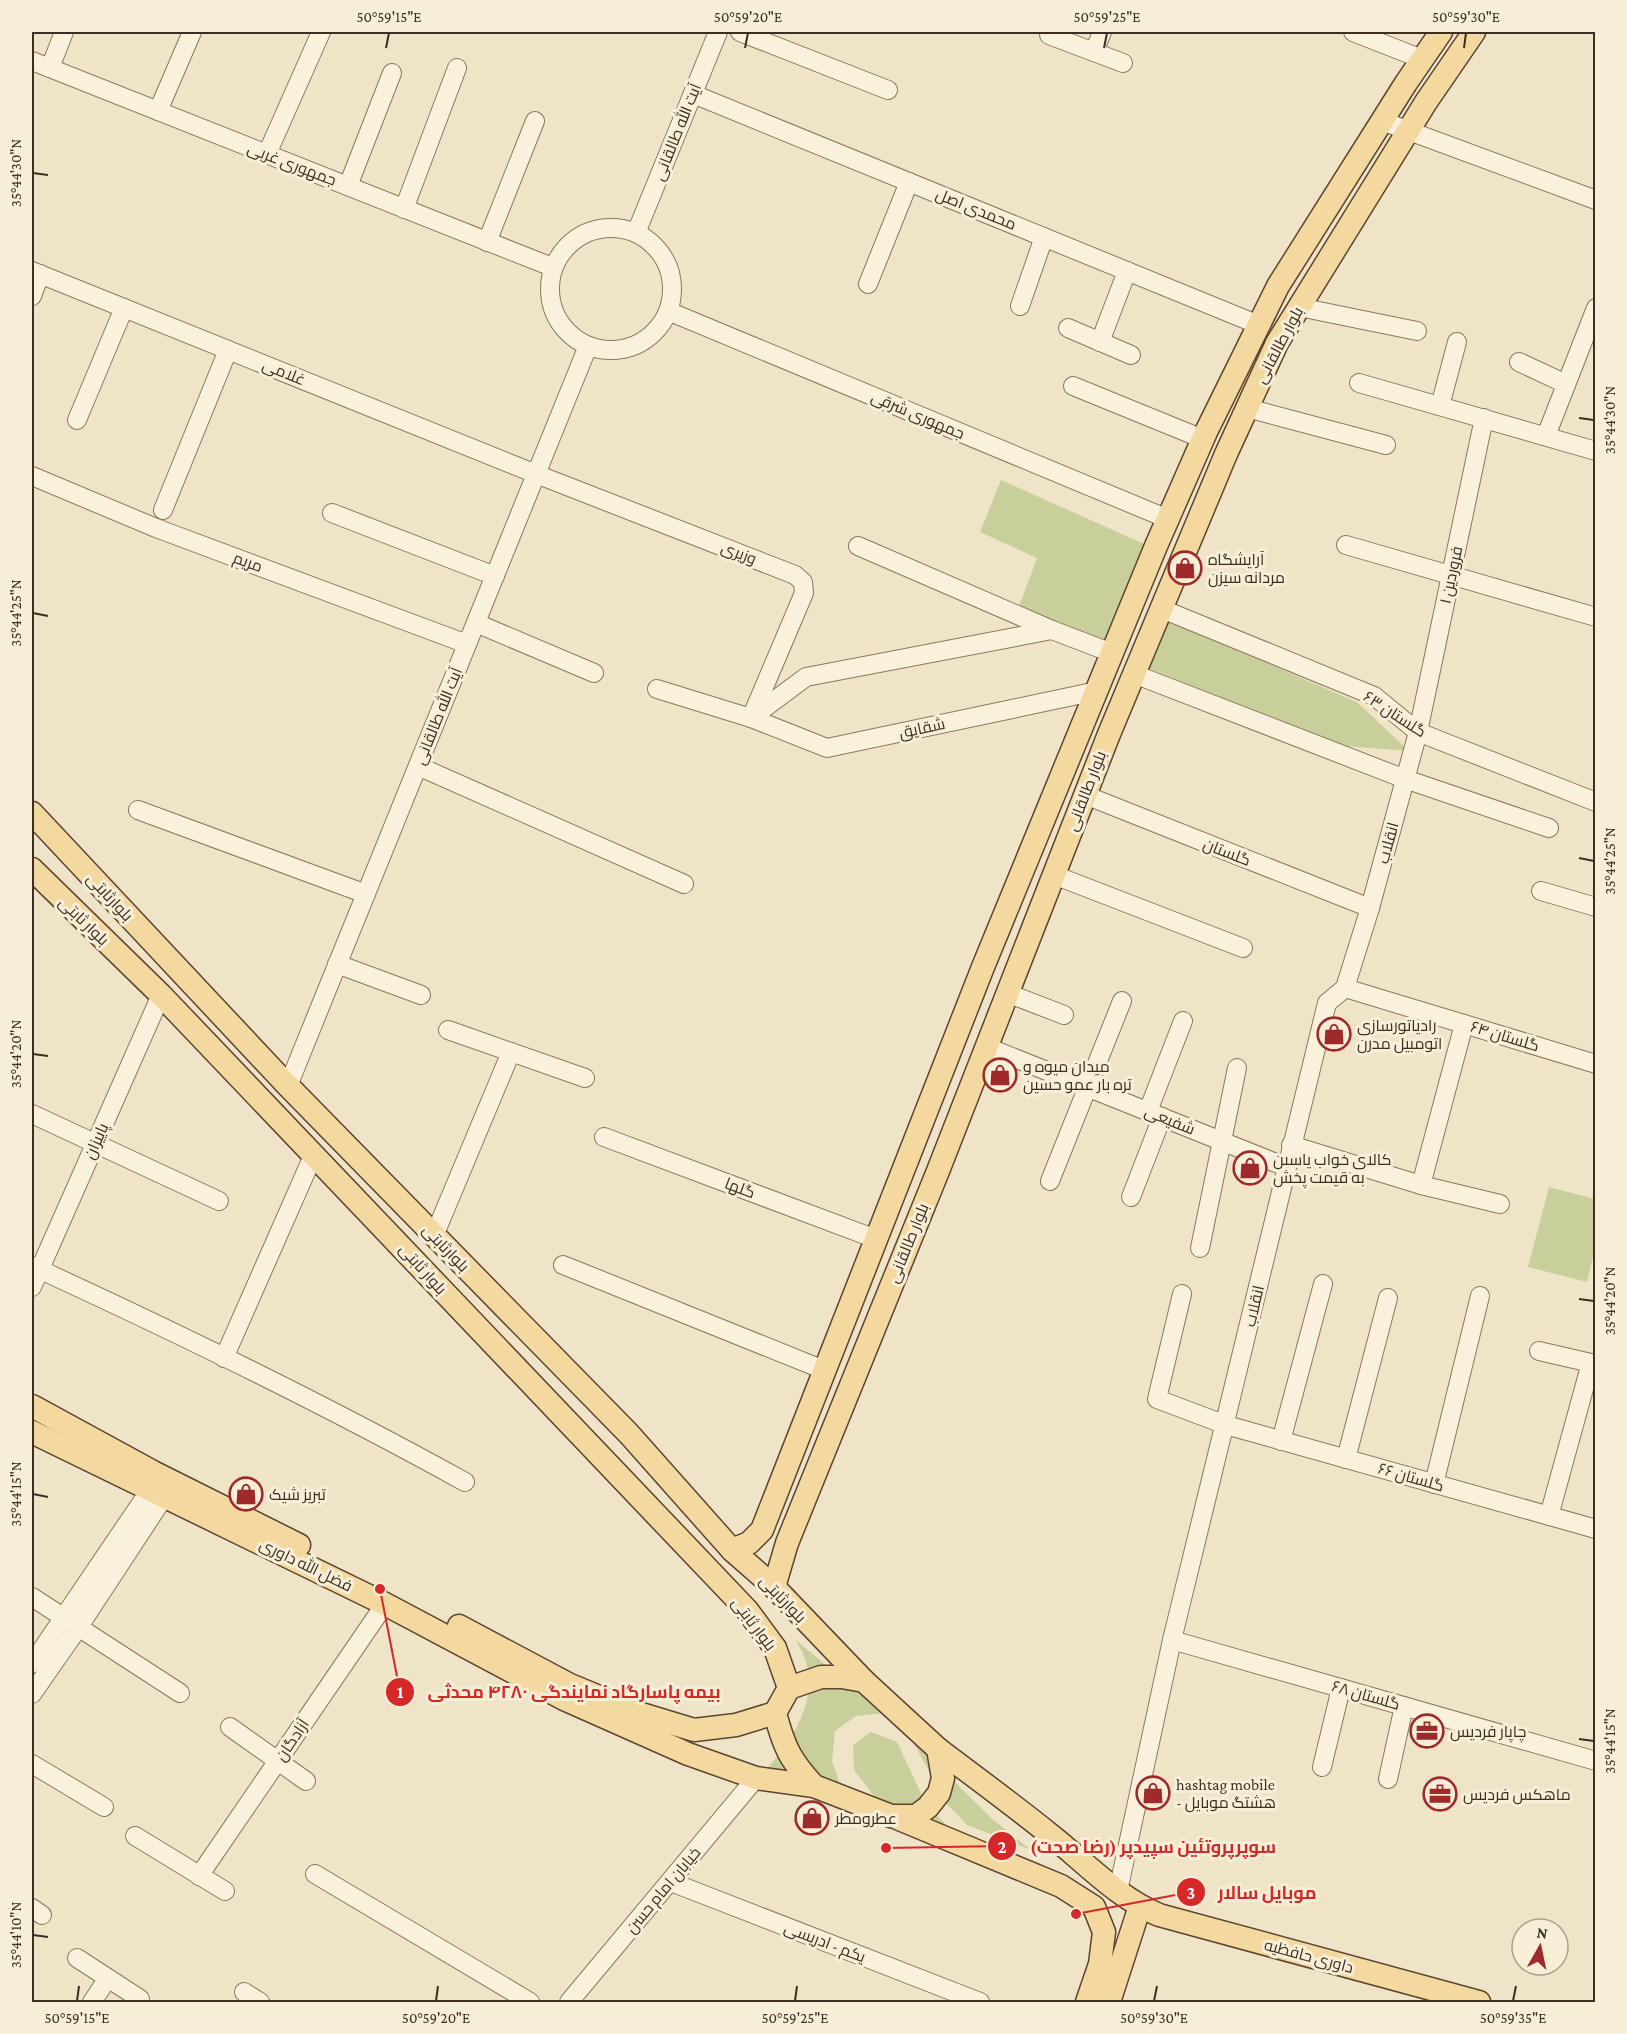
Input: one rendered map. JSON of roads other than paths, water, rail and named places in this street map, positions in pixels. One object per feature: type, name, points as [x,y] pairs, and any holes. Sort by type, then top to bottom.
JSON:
[{"type":"main road","name":"بلوار طالقانی","points":[[762,1530],[983,967],[1096,691],[1203,439],[1278,286],[1441,32]]},
{"type":"main road","name":"بلوار طالقانی","points":[[774,1587],[787,1543],[987,1047],[1085,795],[1247,408],[1277,343],[1408,132],[1474,32]]},
{"type":"main road","name":"بلوارثابتی","points":[[32,813],[288,1086],[629,1434],[732,1550],[774,1587],[864,1681]]},
{"type":"main road","name":"بلوار ثابتی","points":[[32,869],[161,995],[747,1610],[775,1648],[789,1688]]},
{"type":"main road","points":[[409,1255],[426,1251],[435,1236]]},
{"type":"main road","points":[[428,1277],[437,1262],[452,1254]]},
{"type":"main road","name":"فضل الله داوری","points":[[32,1406],[153,1472],[392,1591],[570,1684],[638,1713],[694,1730],[736,1725],[775,1713]]},
{"type":"main road","name":"فضل الله داوری","points":[[32,1432],[385,1604],[564,1700],[688,1754],[756,1778],[814,1786]]},
{"type":"main road","points":[[732,1550],[749,1543],[762,1530],[765,1540],[771,1545],[787,1543]]},
{"type":"main road","points":[[1087,2002],[1100,1964],[1104,1932],[1094,1907],[1061,1886],[814,1786],[795,1765],[782,1740],[775,1713],[789,1688],[821,1677],[842,1677],[864,1681],[938,1749],[1140,1906],[1132,1937],[1109,2002]]},
{"type":"main road","points":[[891,1816],[915,1816],[928,1807],[939,1793],[944,1778],[938,1749]]},
{"type":"main road","name":"داوری حافظیه","points":[[1140,1906],[1159,1915],[1479,2002]]},
{"type":"street","points":[[50,68],[64,32]]},
{"type":"street","points":[[158,111],[192,32]]},
{"type":"street","points":[[267,154],[321,32]]},
{"type":"street","name":"آیت الله طالقانی","points":[[636,232],[718,32]]},
{"type":"street","points":[[740,32],[888,90]]},
{"type":"street","points":[[1094,52],[1102,32]]},
{"type":"street","points":[[1353,32],[1422,59]]},
{"type":"street","points":[[1049,35],[1123,63]]},
{"type":"street","name":"جمهوری غربی","points":[[32,61],[552,267]]},
{"type":"street","points":[[404,209],[457,68]]},
{"type":"street","points":[[348,186],[392,73]]},
{"type":"street","name":"محمدی اصل","points":[[693,94],[1259,325]]},
{"type":"street","points":[[487,242],[535,121]]},
{"type":"street","points":[[1382,121],[1596,200]]},
{"type":"street","points":[[868,284],[909,182]]},
{"type":"street","points":[[616,228],[636,232],[652,243],[664,257],[671,274],[672,293],[668,311],[658,328],[644,341],[635,345],[607,350],[588,346],[572,336],[559,322],[551,305],[549,286],[552,267],[562,250],[578,237],[596,229],[616,228]]},
{"type":"street","points":[[1020,306],[1044,237]]},
{"type":"street","points":[[1100,342],[1127,271]]},
{"type":"street","points":[[32,296],[36,272]]},
{"type":"street","name":"غلامی","points":[[36,272],[536,474]]},
{"type":"street","points":[[1299,307],[1417,331]]},
{"type":"street","points":[[77,420],[124,308]]},
{"type":"street","points":[[1546,436],[1596,308]]},
{"type":"street","name":"جمهوری شرقی","points":[[668,311],[1168,519]]},
{"type":"street","points":[[1068,328],[1131,355]]},
{"type":"street","points":[[1440,406],[1457,342]]},
{"type":"street","name":"آیت الله طالقانی","points":[[288,1086],[588,346]]},
{"type":"street","points":[[163,510],[228,350]]},
{"type":"street","points":[[1519,362],[1566,384]]},
{"type":"street","points":[[1359,383],[1596,451]]},
{"type":"street","points":[[1073,386],[1203,439]]},
{"type":"street","points":[[1247,408],[1386,445]]},
{"type":"street","name":"فروردین ۱","points":[[1418,732],[1484,418]]},
{"type":"street","name":"وزیری","points":[[536,474],[795,575],[804,582],[804,593],[751,718]]},
{"type":"street","name":"مریم","points":[[32,476],[156,528],[467,644]]},
{"type":"street","points":[[332,513],[495,576]]},
{"type":"street","points":[[1346,544],[1596,617]]},
{"type":"street","points":[[858,546],[1052,630],[1112,653]]},
{"type":"street","name":"گلستان ۶۳","points":[[1162,609],[1374,696],[1418,732],[1596,802]]},
{"type":"street","points":[[476,623],[594,673]]},
{"type":"street","points":[[751,718],[806,676],[1052,630]]},
{"type":"street","points":[[1134,674],[1405,779],[1549,828]]},
{"type":"street","name":"شقایق","points":[[657,689],[751,718],[827,748],[1096,691]]},
{"type":"street","name":"انقلاب","points":[[1118,1891],[1172,1640],[1327,1003],[1345,988],[1370,908],[1418,732]]},
{"type":"street","points":[[418,766],[684,884]]},
{"type":"street","name":"گلستان","points":[[1085,795],[1370,908]]},
{"type":"street","points":[[138,810],[366,894]]},
{"type":"street","points":[[1054,874],[1242,948]]},
{"type":"street","points":[[1540,891],[1596,907]]},
{"type":"street","points":[[337,964],[421,995]]},
{"type":"street","name":"گلستان ۶۴","points":[[1345,988],[1596,1064]]},
{"type":"street","points":[[1007,993],[1064,1015]]},
{"type":"street","name":"پاییزان","points":[[32,1287],[35,1268],[95,1143],[161,995]]},
{"type":"street","points":[[1050,1181],[1122,1001]]},
{"type":"street","points":[[1131,1197],[1183,1021]]},
{"type":"street","points":[[1421,1185],[1464,1024]]},
{"type":"street","points":[[448,1030],[585,1078]]},
{"type":"street","name":"شفیعی","points":[[987,1047],[1286,1167]]},
{"type":"street","points":[[435,1236],[511,1052]]},
{"type":"street","points":[[1200,1248],[1237,1068]]},
{"type":"street","points":[[32,1114],[219,1201]]},
{"type":"street","name":"گلها","points":[[604,1137],[876,1239]]},
{"type":"street","points":[[1291,1146],[1421,1185],[1500,1204]]},
{"type":"street","points":[[224,1358],[313,1156]]},
{"type":"street","points":[[563,1264],[824,1370]]},
{"type":"street","points":[[35,1268],[224,1358],[465,1482]]},
{"type":"street","points":[[1281,1441],[1323,1284]]},
{"type":"street","name":"گلستان ۶۶","points":[[1182,1294],[1157,1399],[1226,1425],[1596,1529]]},
{"type":"street","points":[[1434,1484],[1480,1296]]},
{"type":"street","points":[[1346,1459],[1388,1298]]},
{"type":"street","points":[[1539,1351],[1591,1363],[1549,1516]]},
{"type":"street","points":[[32,1694],[71,1623],[157,1493]]},
{"type":"street","points":[[32,1597],[180,1694]]},
{"type":"street","name":"آزادگان","points":[[199,1876],[385,1604]]},
{"type":"street","points":[[32,1665],[71,1623]]},
{"type":"street","name":"گلستان ۶۸","points":[[1172,1640],[1596,1761]]},
{"type":"street","points":[[1322,1767],[1341,1688]]},
{"type":"street","points":[[1388,1779],[1404,1706]]},
{"type":"street","points":[[230,1727],[306,1781]]},
{"type":"street","points":[[32,1764],[104,1807]]},
{"type":"street","name":"خیابان امام حسن","points":[[569,2002],[756,1778]]},
{"type":"street","points":[[135,1836],[225,1891]]},
{"type":"street","points":[[315,1874],[530,2002]]},
{"type":"street","name":"یکم - ادریسی","points":[[671,1882],[980,2002]]},
{"type":"street","points":[[77,1958],[140,1999]]},
{"type":"street","points":[[92,2002],[108,1978]]},
{"type":"street","points":[[244,1992],[260,2002]]},
{"type":"place","name":"آرایشگاه مردانه سیزن","points":[[1185,568]]},
{"type":"place","name":"رادیاتورسازی اتومبیل مدرن","points":[[1334,1034]]},
{"type":"place","name":"میدان میوه و تره بار عمو حسین","points":[[1000,1075]]},
{"type":"place","name":"کالای خواب یاسین به قیمت پخش","points":[[1250,1168]]},
{"type":"place","name":"تبریز شیک","points":[[246,1494]]},
{"type":"place","name":"بیمه پاسارگاد نمایندگی ۴۲۸۰ محدثی","points":[[380,1589]]},
{"type":"place","name":"چاپار فردیس","points":[[1427,1731]]},
{"type":"place","name":"hashtag mobile - هشتگ موبایل","points":[[1153,1793]]},
{"type":"place","name":"ماهکس فردیس","points":[[1440,1794]]},
{"type":"place","name":"عطرومطر","points":[[812,1818]]},
{"type":"place","name":"سوپرپروتئین سپیدپر (رضا صحت)","points":[[886,1848]]},
{"type":"place","name":"موبایل سالار","points":[[1076,1914]]}]
